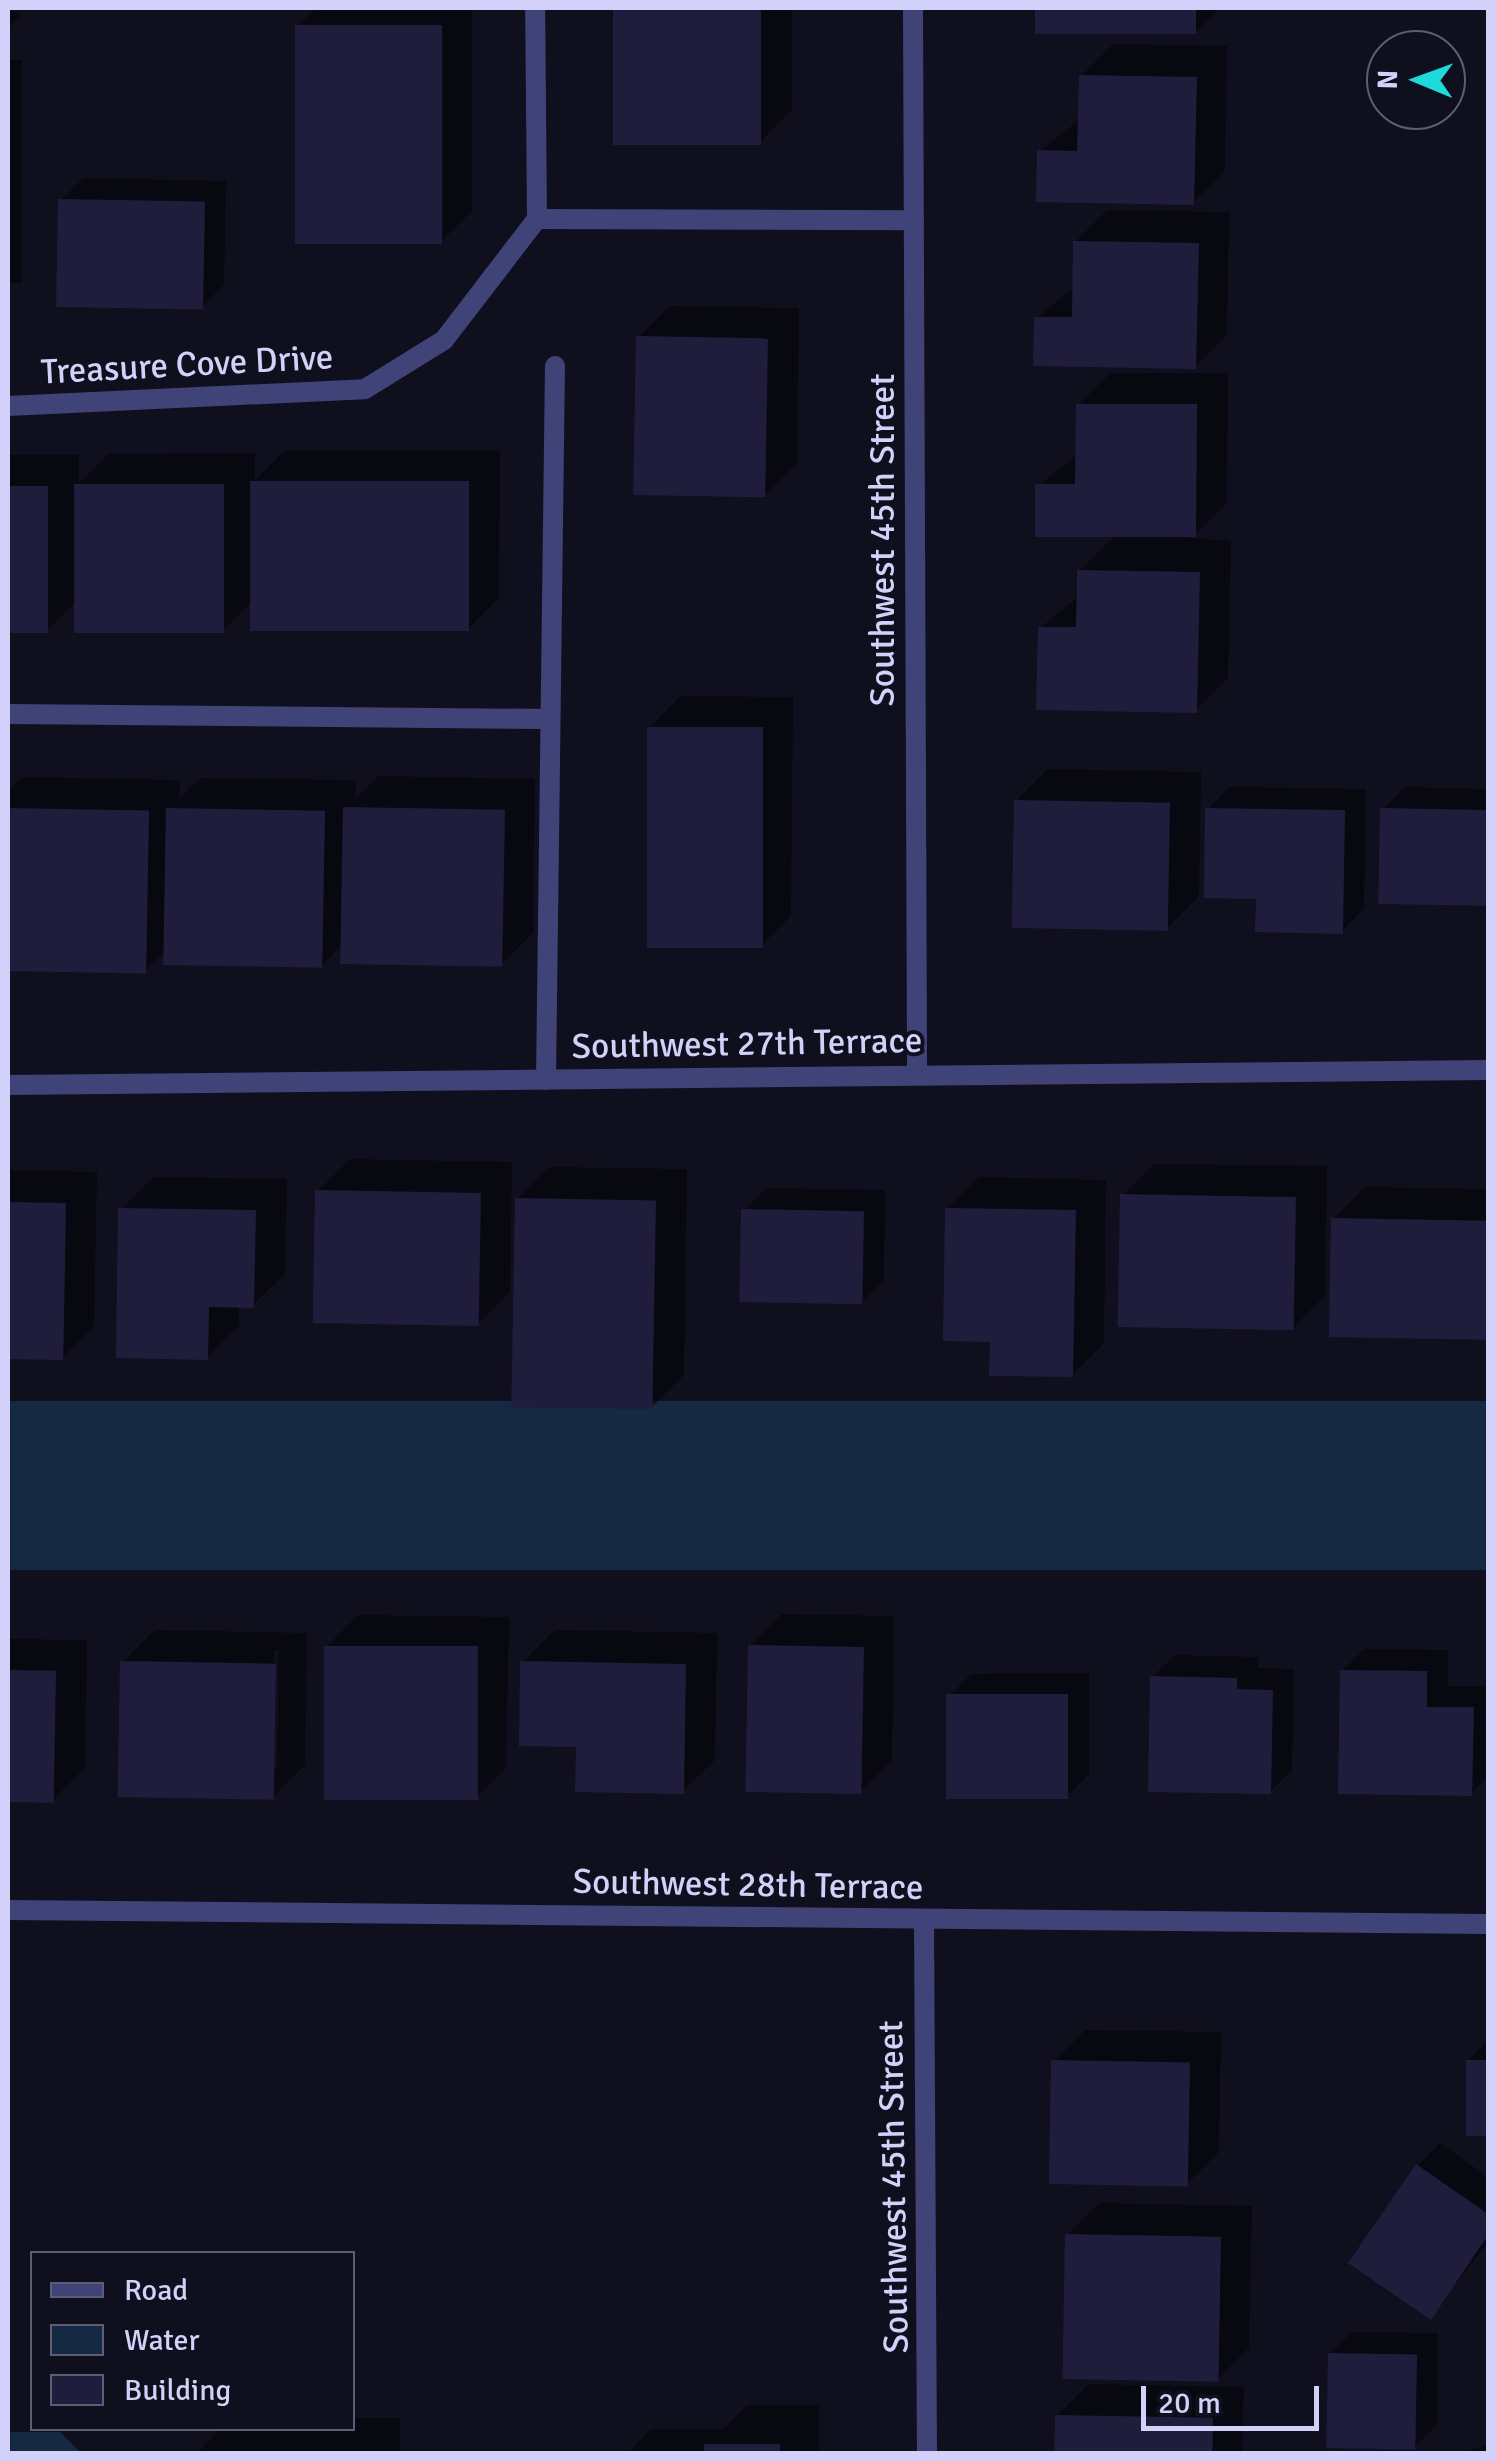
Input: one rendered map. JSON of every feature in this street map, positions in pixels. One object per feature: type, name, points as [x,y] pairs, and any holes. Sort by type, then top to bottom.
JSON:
[{"type":"street","points":[[535,8],[536,219],[914,220]]},
{"type":"street","name":"Southwest 45th Street","points":[[913,8],[917,1072]]},
{"type":"street","name":"Treasure Cove Drive","points":[[8,406],[364,389],[444,340],[536,219]]},
{"type":"street","points":[[546,1080],[555,366]]},
{"type":"street","points":[[8,714],[550,719]]},
{"type":"street","name":"Southwest 27th Terrace","points":[[8,1085],[917,1072],[1488,1070]]},
{"type":"street","name":"Southwest 28th Terrace","points":[[8,1910],[1488,1924]]},
{"type":"street","name":"Southwest 45th Street","points":[[924,1919],[927,2454]]},
{"type":"water","points":[[8,1401],[1488,1401],[1488,1570],[8,1570]]},
{"type":"water","points":[[8,2432],[60,2432],[81,2453],[8,2453]]},
{"type":"building","points":[[613,8],[761,8],[761,145],[613,145]]},
{"type":"building","points":[[1035,8],[1196,8],[1196,34],[1035,34]]},
{"type":"building","points":[[295,25],[442,25],[442,244],[295,244]]},
{"type":"building","points":[[1079,75],[1197,77],[1194,205],[1036,202],[1037,150],[1077,151]]},
{"type":"building","points":[[58,199],[205,202],[203,310],[56,307]]},
{"type":"building","points":[[1073,241],[1199,243],[1196,369],[1033,366],[1034,317],[1072,317]]},
{"type":"building","points":[[636,336],[768,338],[765,497],[633,495]]},
{"type":"building","points":[[1076,404],[1197,404],[1196,537],[1035,537],[1035,484],[1075,484]]},
{"type":"building","points":[[250,481],[469,481],[469,631],[250,631]]},
{"type":"building","points":[[74,484],[224,484],[224,633],[74,633]]},
{"type":"building","points":[[8,486],[48,486],[48,633],[8,633]]},
{"type":"building","points":[[1077,570],[1200,572],[1197,713],[1036,710],[1038,627],[1076,627]]},
{"type":"building","points":[[647,727],[763,727],[763,948],[647,948]]},
{"type":"building","points":[[1014,800],[1170,803],[1168,931],[1012,928]]},
{"type":"building","points":[[343,807],[505,810],[502,967],[340,964]]},
{"type":"building","points":[[8,808],[149,810],[146,973],[8,971]]},
{"type":"building","points":[[166,808],[325,811],[322,968],[163,965]]},
{"type":"building","points":[[1205,808],[1345,810],[1343,934],[1255,932],[1256,899],[1204,898]]},
{"type":"building","points":[[1380,808],[1488,810],[1486,906],[1378,904]]},
{"type":"building","points":[[315,1190],[481,1193],[479,1326],[313,1323]]},
{"type":"building","points":[[1120,1194],[1296,1197],[1294,1330],[1118,1327]]},
{"type":"building","points":[[515,1198],[656,1200],[652,1409],[511,1407]]},
{"type":"building","points":[[8,1202],[66,1203],[63,1360],[8,1359]]},
{"type":"building","points":[[118,1208],[256,1210],[254,1308],[209,1307],[208,1360],[116,1358]]},
{"type":"building","points":[[945,1208],[1076,1210],[1073,1377],[989,1376],[990,1342],[943,1341]]},
{"type":"building","points":[[741,1209],[864,1211],[862,1304],[739,1302]]},
{"type":"building","points":[[1331,1218],[1488,1221],[1486,1340],[1329,1337]]},
{"type":"building","points":[[748,1645],[864,1647],[861,1794],[745,1792]]},
{"type":"building","points":[[324,1646],[478,1646],[478,1800],[324,1800]]},
{"type":"building","points":[[120,1661],[276,1664],[274,1800],[118,1797]]},
{"type":"building","points":[[520,1661],[686,1664],[684,1794],[575,1792],[576,1747],[519,1746]]},
{"type":"building","points":[[8,1670],[56,1671],[54,1803],[8,1802]]},
{"type":"building","points":[[1340,1670],[1427,1671],[1427,1707],[1474,1707],[1472,1796],[1338,1794]]},
{"type":"building","points":[[1150,1676],[1237,1678],[1237,1689],[1273,1690],[1271,1794],[1148,1792]]},
{"type":"building","points":[[946,1694],[1068,1694],[1068,1799],[946,1799]]},
{"type":"building","points":[[1051,2060],[1190,2062],[1188,2186],[1049,2184]]},
{"type":"building","points":[[1466,2060],[1488,2060],[1488,2136],[1466,2136]]},
{"type":"building","points":[[1416,2164],[1488,2214],[1488,2235],[1431,2320],[1348,2263]]},
{"type":"building","points":[[1065,2234],[1221,2237],[1218,2382],[1062,2379]]},
{"type":"building","points":[[1328,2353],[1417,2355],[1415,2450],[1326,2448]]},
{"type":"building","points":[[1055,2415],[1213,2418],[1212,2454],[1054,2454]]},
{"type":"building","points":[[704,2444],[780,2444],[780,2454],[704,2454]]}]
